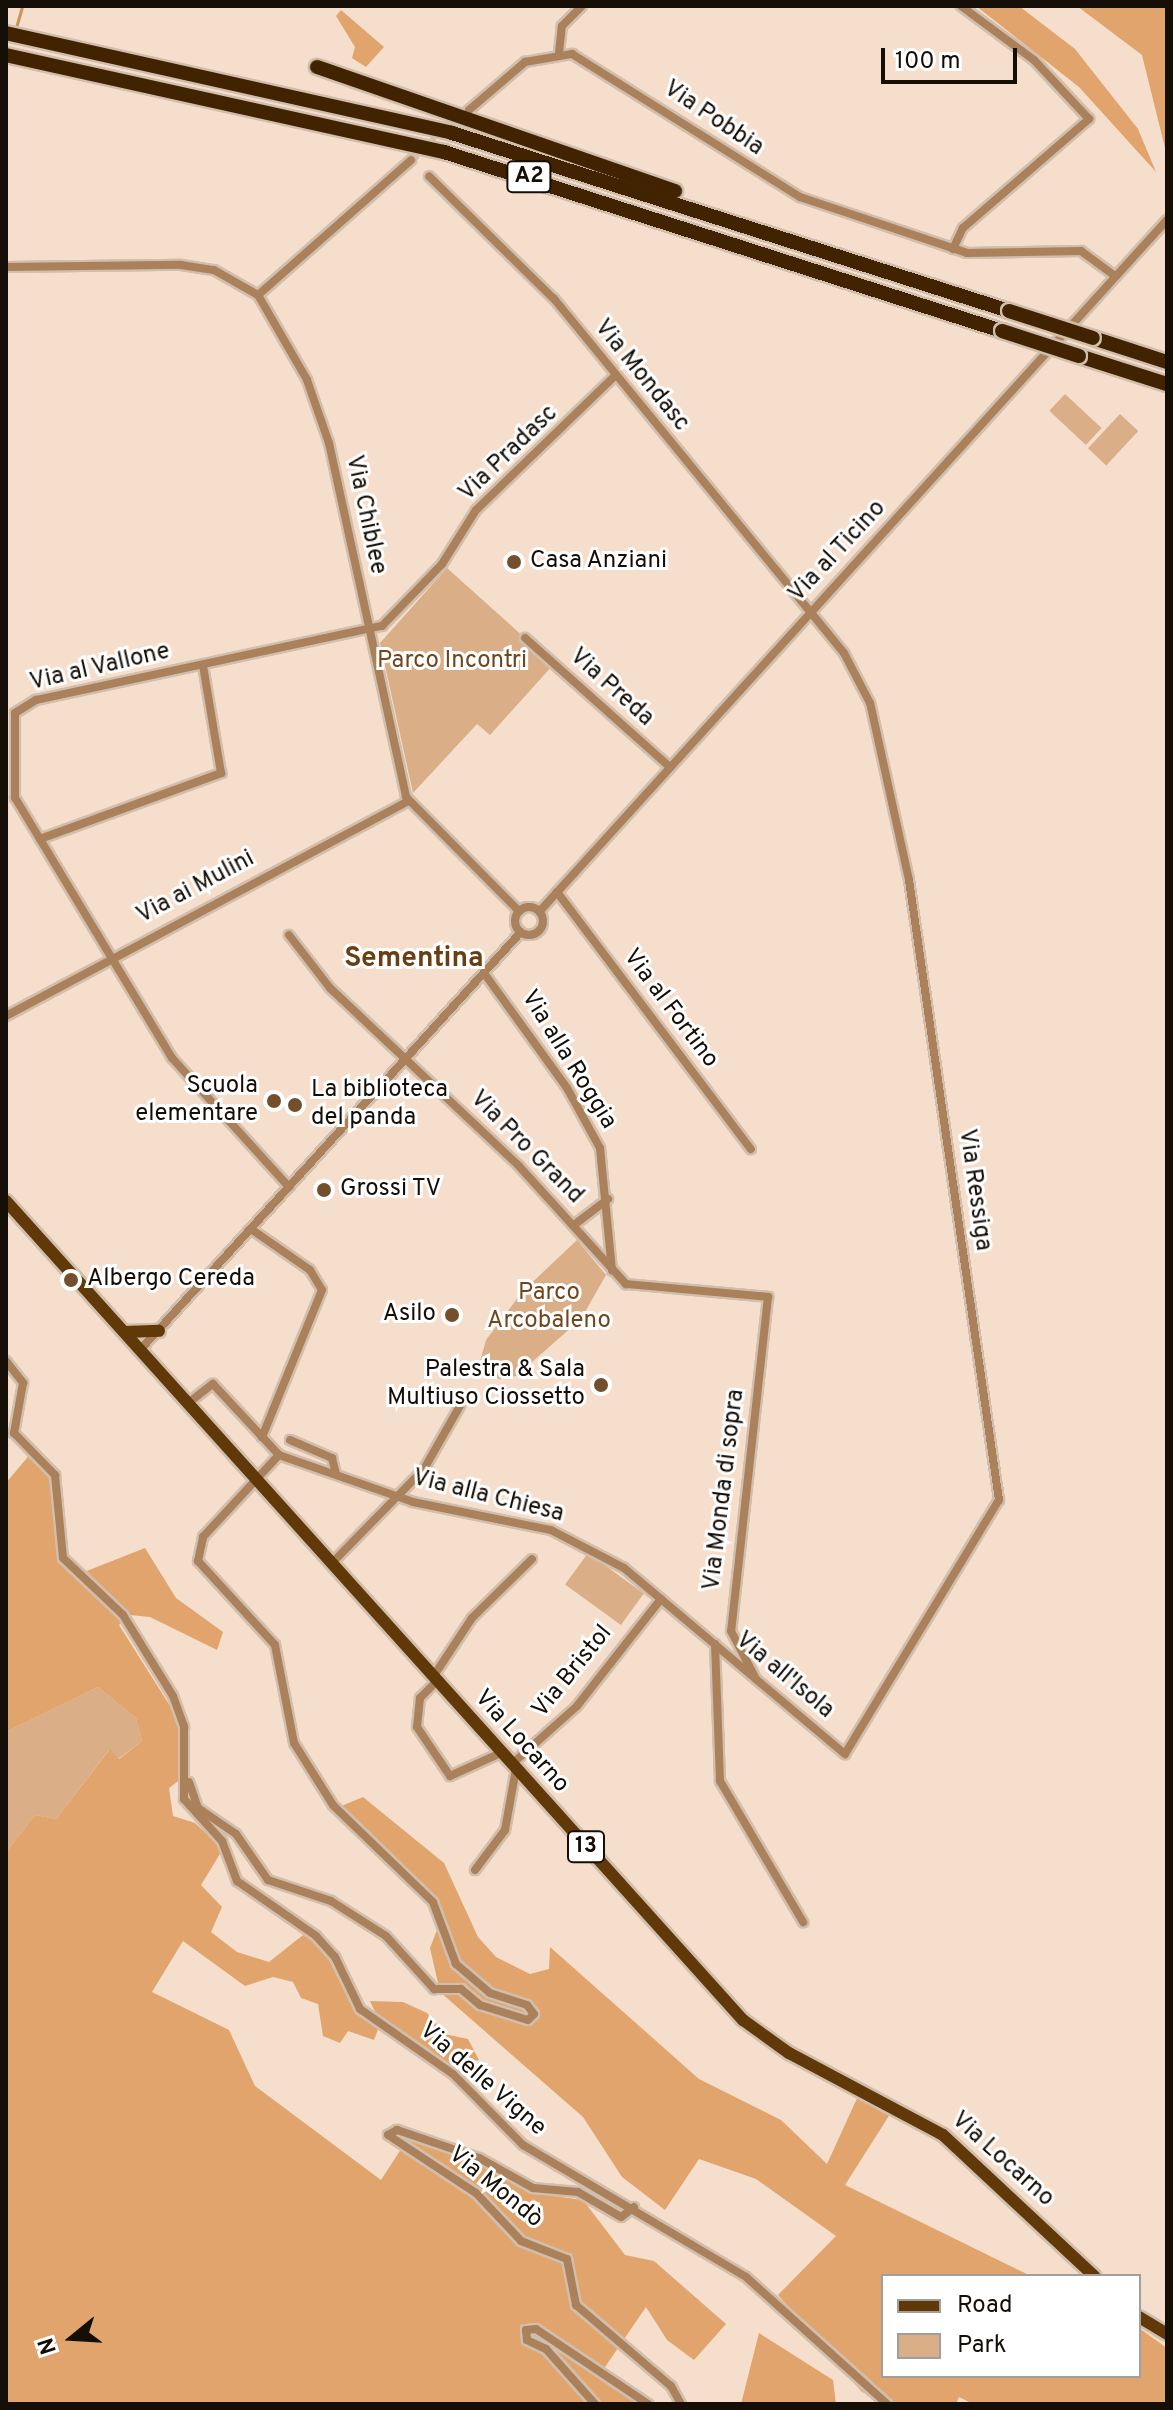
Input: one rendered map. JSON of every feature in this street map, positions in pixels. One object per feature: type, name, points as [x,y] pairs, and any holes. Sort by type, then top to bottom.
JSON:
[{"type":"highway","name":"A2","points":[[6,33],[415,123],[781,234],[1167,362]]},
{"type":"highway","name":"A2","points":[[6,55],[470,160],[1167,384]]},
{"type":"highway","name":"A2","points":[[317,67],[530,135],[781,234]]},
{"type":"main road","name":"Via Locarno","points":[[7,1205],[141,1349],[256,1481],[751,2027],[943,2135],[1092,2274]]},
{"type":"main road","points":[[125,1332],[159,1331]]},
{"type":"main road","points":[[1141,2318],[1167,2334]]},
{"type":"street","points":[[469,110],[519,66],[559,53],[562,26],[582,6]]},
{"type":"street","points":[[953,249],[968,223],[1089,119],[1034,60],[961,6]]},
{"type":"street","name":"Via Pobbia","points":[[559,53],[595,63],[786,191],[953,249],[1006,258],[1075,249],[1115,276]]},
{"type":"street","points":[[6,267],[62,264],[196,266],[258,295],[411,160]]},
{"type":"street","name":"Via Mondasc","points":[[429,176],[540,282],[809,613]]},
{"type":"street","name":"Via al Ticino","points":[[521,932],[541,930],[540,911],[1164,223]]},
{"type":"street","name":"Via Chiblee","points":[[258,295],[323,423],[408,801]]},
{"type":"street","name":"Via Pradasc","points":[[369,630],[442,564],[476,510],[615,376]]},
{"type":"street","name":"Via Ressiga","points":[[809,613],[849,660],[880,732],[1000,1495],[845,1754]]},
{"type":"street","name":"Via al Vallone","points":[[289,1187],[186,1077],[40,839],[10,785],[18,708],[369,630]]},
{"type":"street","name":"Via Preda","points":[[525,638],[670,767]]},
{"type":"street","points":[[40,839],[221,773],[203,666]]},
{"type":"street","points":[[141,1349],[521,932],[519,911],[408,801]]},
{"type":"street","name":"Via ai Mulini","points":[[6,1016],[111,957],[408,801]]},
{"type":"street","name":"Via al Fortino","points":[[557,892],[751,1149]]},
{"type":"street","points":[[519,911],[540,911]]},
{"type":"street","name":"Via Pro Grand","points":[[289,935],[330,988],[574,1225],[612,1270]]},
{"type":"street","name":"Via alla Roggia","points":[[484,973],[567,1088],[602,1155],[612,1270]]},
{"type":"street","points":[[574,1225],[608,1199]]},
{"type":"street","points":[[251,1229],[322,1286],[262,1437]]},
{"type":"street","name":"Via Monda di sopra","points":[[612,1270],[633,1287],[768,1297],[731,1631],[756,1679]]},
{"type":"street","points":[[6,1361],[23,1383],[14,1433],[55,1475],[63,1558],[123,1615],[168,1687],[183,1720],[189,1782],[198,1808],[236,1834],[268,1880],[331,1901],[376,1929],[434,1989],[461,1989],[483,2006],[533,2017],[527,2005],[490,1993],[456,1964],[433,1902],[338,1812],[294,1743],[275,1645],[196,1558],[199,1541],[279,1455],[213,1384],[187,1404]]},
{"type":"street","points":[[331,1564],[400,1497],[460,1406]]},
{"type":"street","points":[[290,1440],[332,1458],[336,1474]]},
{"type":"street","name":"Via alla Chiesa","points":[[279,1455],[400,1497],[567,1536],[618,1563],[661,1599]]},
{"type":"street","points":[[501,1753],[450,1776],[417,1727],[420,1698],[472,1618],[532,1559]]},
{"type":"street","name":"Via all'Isola","points":[[661,1599],[845,1754]]},
{"type":"street","name":"Via Bristol","points":[[514,1767],[577,1706],[661,1599]]},
{"type":"street","points":[[715,1644],[720,1781],[803,1922]]},
{"type":"street","points":[[475,1870],[505,1830],[514,1767]]},
{"type":"street","name":"Via delle Vigne","points":[[189,1782],[184,1799],[224,1844],[237,1881],[332,1952],[360,2009],[453,2074],[529,2149],[634,2207],[746,2277],[887,2404]]},
{"type":"street","name":"Via Mondò","points":[[634,2207],[621,2217],[578,2192],[533,2188],[479,2158],[397,2130],[388,2135],[476,2193],[521,2241],[567,2259],[576,2305],[671,2386],[681,2404]]},
{"type":"street","points":[[595,2404],[546,2349],[527,2340],[526,2330],[536,2329],[648,2404]]},
{"type":"green space","points":[[1065,394],[1102,428],[1086,445],[1049,411]]},
{"type":"green space","points":[[1120,414],[1138,431],[1106,465],[1088,448]]},
{"type":"green space","name":"Parco Incontri","points":[[447,568],[554,664],[490,735],[477,724],[413,793],[380,643]]},
{"type":"green space","name":"Parco Arcobaleno","points":[[577,1240],[606,1275],[581,1319],[516,1376],[499,1379],[478,1369],[486,1340],[522,1292]]},
{"type":"green space","points":[[588,1553],[644,1594],[621,1625],[565,1585]]},
{"type":"green space","points":[[98,1687],[136,1718],[142,1741],[118,1759],[109,1750],[56,1819],[35,1815],[6,1852],[6,1732]]},
{"type":"shaded area","points":[[976,6],[1019,6],[1075,49],[1138,129],[1156,172],[1079,87]]},
{"type":"shaded area","points":[[1077,6],[1167,6],[1167,156],[1142,55]]},
{"type":"shaded area","points":[[341,10],[384,47],[366,67],[352,58],[355,47],[336,16]]},
{"type":"shaded area","points":[[31,1453],[52,1474],[56,1539],[74,1576],[145,1548],[176,1598],[223,1632],[217,1650],[150,1617],[130,1615],[119,1625],[179,1720],[181,1779],[169,1788],[173,1816],[195,1823],[223,1849],[201,1885],[222,1907],[211,1932],[237,1952],[269,1962],[303,1935],[323,1948],[351,2004],[379,2027],[374,2040],[348,2031],[340,2043],[323,2036],[318,2004],[301,1998],[293,1982],[273,1977],[245,1986],[183,1941],[152,1992],[229,2030],[255,2086],[381,2180],[405,2143],[397,2134],[508,2175],[532,2193],[583,2200],[625,2255],[654,2261],[726,2324],[694,2360],[667,2340],[646,2307],[603,2370],[647,2404],[6,2404],[6,1852],[35,1815],[56,1819],[110,1749],[119,1759],[142,1741],[136,1718],[98,1687],[6,1732],[6,1483]]},
{"type":"shaded area","points":[[363,1797],[444,1863],[478,1937],[496,1957],[530,1974],[549,1969],[550,1947],[699,2079],[781,2120],[827,2164],[859,2094],[892,2111],[845,2185],[1027,2274],[881,2274],[881,2378],[1141,2378],[1141,2329],[1167,2348],[1167,2404],[973,2404],[959,2397],[956,2404],[881,2404],[861,2391],[778,2295],[836,2236],[756,2179],[699,2159],[665,2210],[622,2177],[583,2117],[440,1992],[430,1948],[444,1912],[339,1807]]},
{"type":"shaded area","points":[[370,2001],[403,2002],[427,2013],[444,2034],[468,2039],[479,2060],[448,2065],[376,2014]]},
{"type":"shaded area","points":[[759,2333],[833,2380],[836,2404],[741,2404]]},
{"type":"waterway","name":"Sementina","points":[[15,31],[22,6]]},
{"type":"tunnel","points":[[411,160],[462,116]]},
{"type":"place","name":"Casa Anziani","points":[[514,562]]},
{"type":"place","name":"Scuola elementare","points":[[274,1101]]},
{"type":"place","name":"La biblioteca del panda","points":[[295,1105]]},
{"type":"place","name":"Grossi TV","points":[[324,1190]]},
{"type":"place","name":"Albergo Cereda","points":[[71,1280]]},
{"type":"place","name":"Asilo","points":[[452,1315]]},
{"type":"place","name":"Palestra & Sala Multiuso Ciossetto","points":[[601,1385]]},
{"type":"district","name":"Sementina","points":[[414,959]]}]
